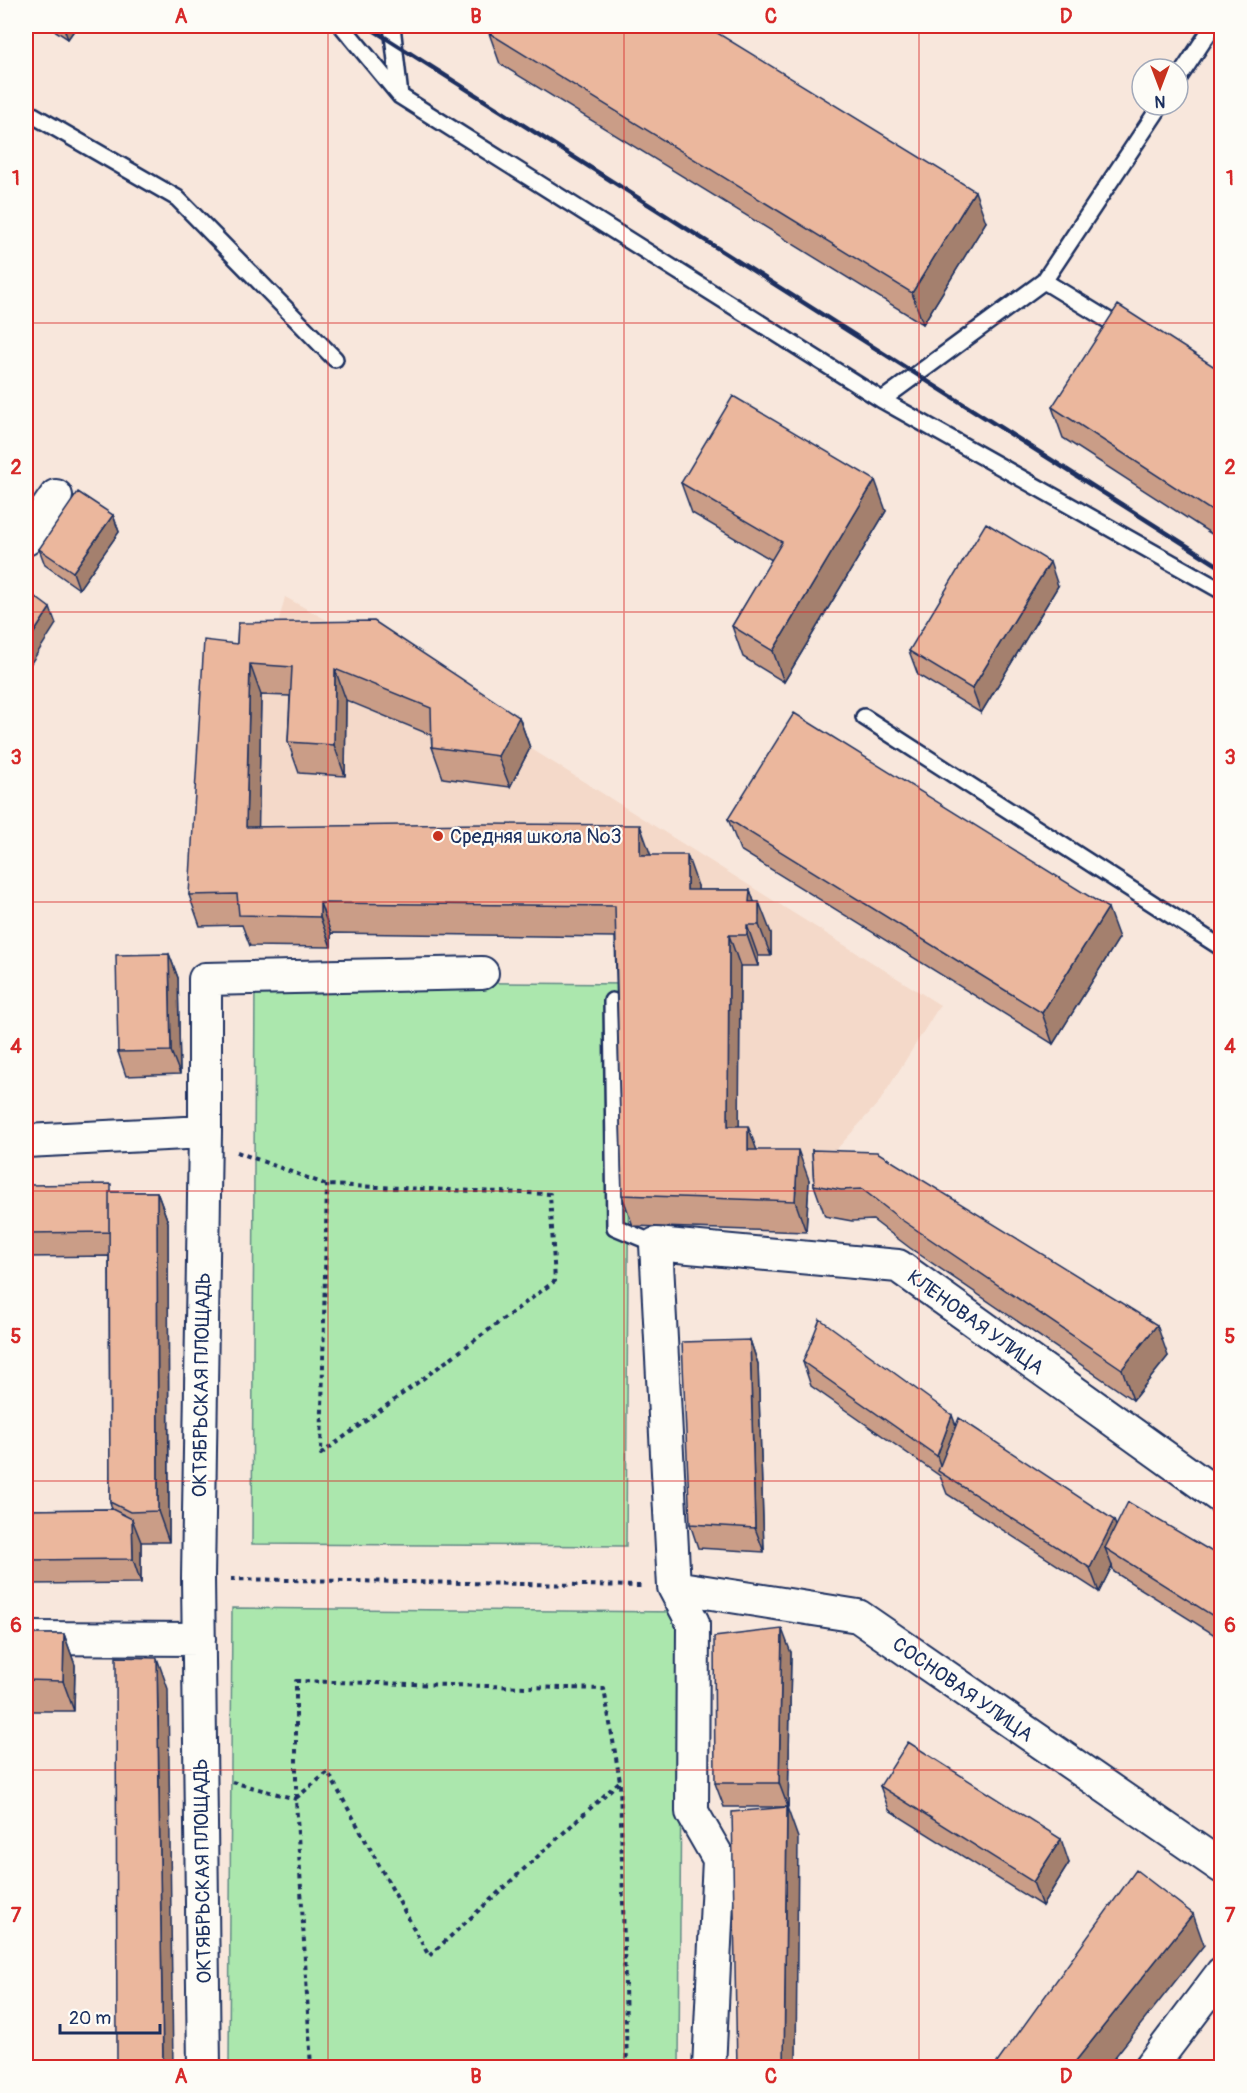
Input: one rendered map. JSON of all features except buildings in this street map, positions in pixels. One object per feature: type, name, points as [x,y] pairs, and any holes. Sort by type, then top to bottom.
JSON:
[{"type":"street","points":[[26,540],[56,496]]},
{"type":"street","name":"ОКТЯБРЬСКАЯ ПЛОЩАДЬ","points":[[204,2067],[198,1578],[205,1136],[205,978],[482,973]]},
{"type":"street","points":[[26,1141],[205,1136]]},
{"type":"street","points":[[656,1244],[674,1587],[693,1623],[692,1812],[719,1859],[709,2067]]},
{"type":"street","name":"КЛЕНОВАЯ УЛИЦА","points":[[656,1244],[898,1266],[1221,1498]]},
{"type":"street","name":"СОСНОВАЯ УЛИЦА","points":[[674,1587],[858,1616],[1221,1867]]},
{"type":"street","points":[[26,1638],[199,1639]]},
{"type":"street","points":[[1150,2067],[1221,1973]]},
{"type":"lane","points":[[342,26],[400,96],[882,400],[1221,591]]},
{"type":"lane","points":[[392,26],[400,96]]},
{"type":"lane","points":[[1190,61],[1213,26]]},
{"type":"lane","points":[[26,111],[177,198],[335,359]]},
{"type":"lane","points":[[882,400],[1044,281],[1153,117]]},
{"type":"lane","points":[[1044,281],[1133,335]]},
{"type":"lane","points":[[864,717],[1221,948]]},
{"type":"lane","points":[[612,1001],[615,1227],[656,1244]]},
{"type":"path","points":[[205,1136],[327,1185],[550,1194],[555,1281],[321,1454],[327,1185]]},
{"type":"path","points":[[198,1578],[674,1587]]},
{"type":"path","points":[[311,2067],[296,1798],[296,1681],[604,1689],[620,1781],[627,2067]]},
{"type":"path","points":[[296,1798],[328,1772],[429,1956],[620,1781]]},
{"type":"path","points":[[200,1774],[296,1798]]},
{"type":"shaded area","name":"Средняя школа №3","points":[[285,597],[385,652],[530,748],[940,1005],[880,1101],[809,1180],[806,1232],[633,1226],[626,937],[331,933],[331,947],[250,946],[248,924],[200,926]]},
{"type":"green space","points":[[255,981],[630,984],[626,1546],[252,1544]]},
{"type":"green space","points":[[232,1608],[682,1612],[679,2067],[229,2068]]},
{"type":"railway","points":[[367,26],[1222,568]]},
{"type":"place","name":"Средняя школа №3","points":[[438,836]]}]
